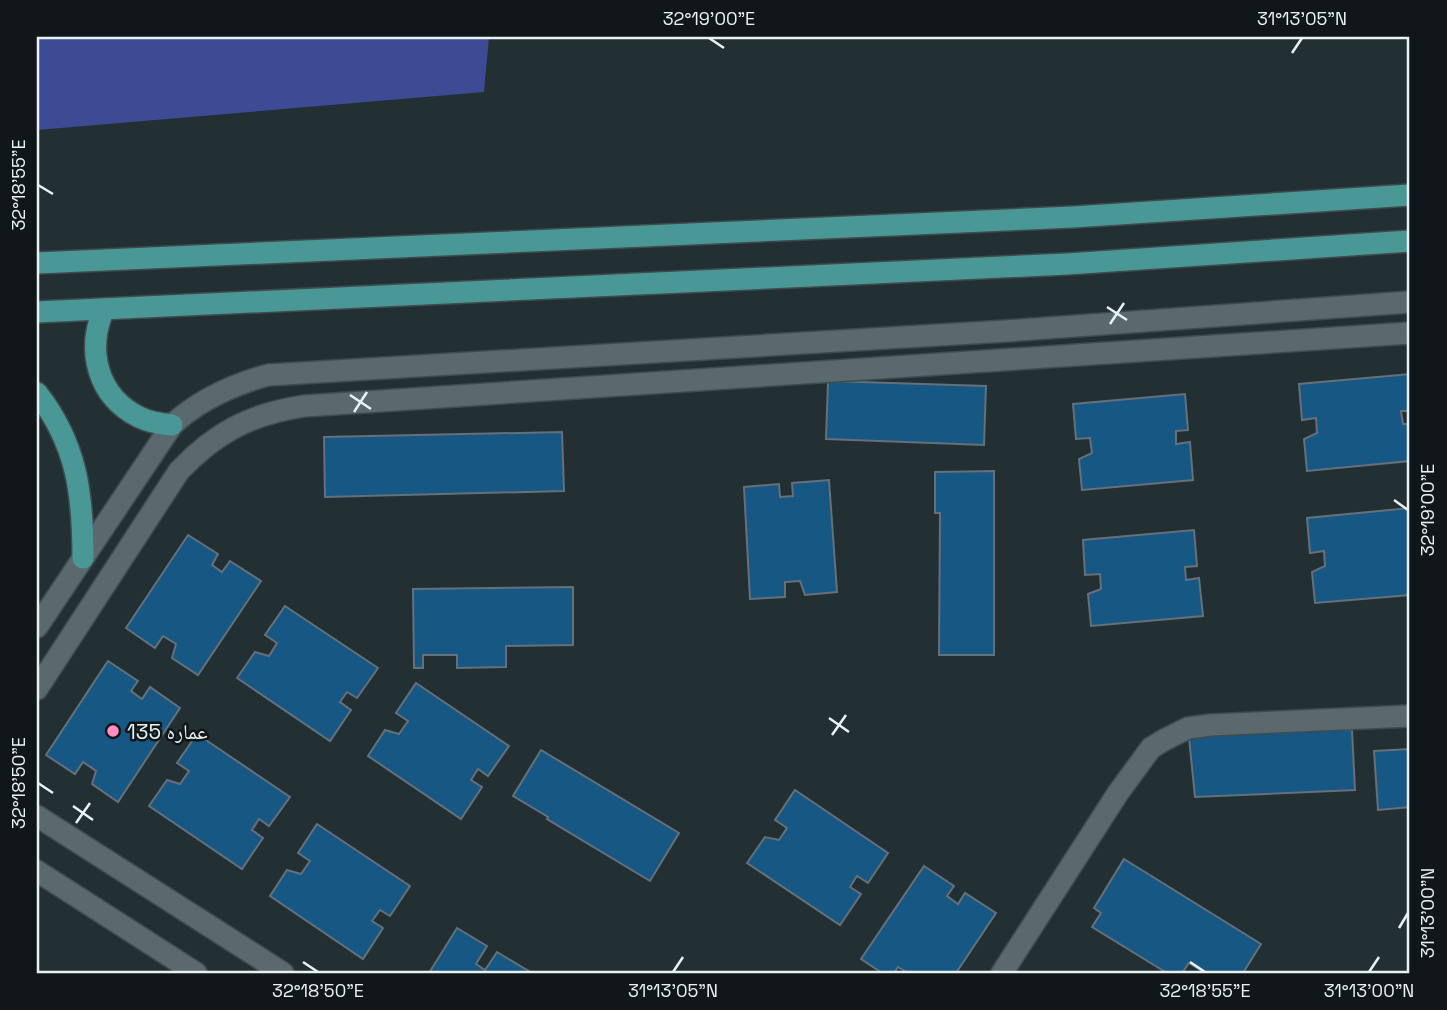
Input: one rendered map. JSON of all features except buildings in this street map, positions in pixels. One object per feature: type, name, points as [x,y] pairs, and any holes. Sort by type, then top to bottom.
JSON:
[{"type":"main road","points":[[37,263],[1073,217],[1410,195]]},
{"type":"main road","points":[[37,312],[1067,264],[1410,241]]},
{"type":"main road","points":[[104,309],[98,323],[95,356],[105,386],[127,410],[140,418],[172,425]]},
{"type":"main road","points":[[37,393],[62,432],[74,462],[80,493],[83,558]]},
{"type":"street","points":[[37,627],[172,425],[183,415],[223,391],[268,375],[1006,331],[1410,302]]},
{"type":"street","points":[[37,689],[179,471],[213,439],[232,427],[279,410],[304,406],[1410,333]]},
{"type":"street","points":[[685,350],[686,381]]},
{"type":"street","points":[[1002,973],[1118,793],[1151,748],[1188,729],[1210,725],[1410,716]]},
{"type":"street","points":[[37,816],[283,973]]},
{"type":"street","points":[[37,871],[196,973]]},
{"type":"water","points":[[37,37],[489,37],[484,92],[37,130]]},
{"type":"place","name":"عماره 135","points":[[113,731]]}]
